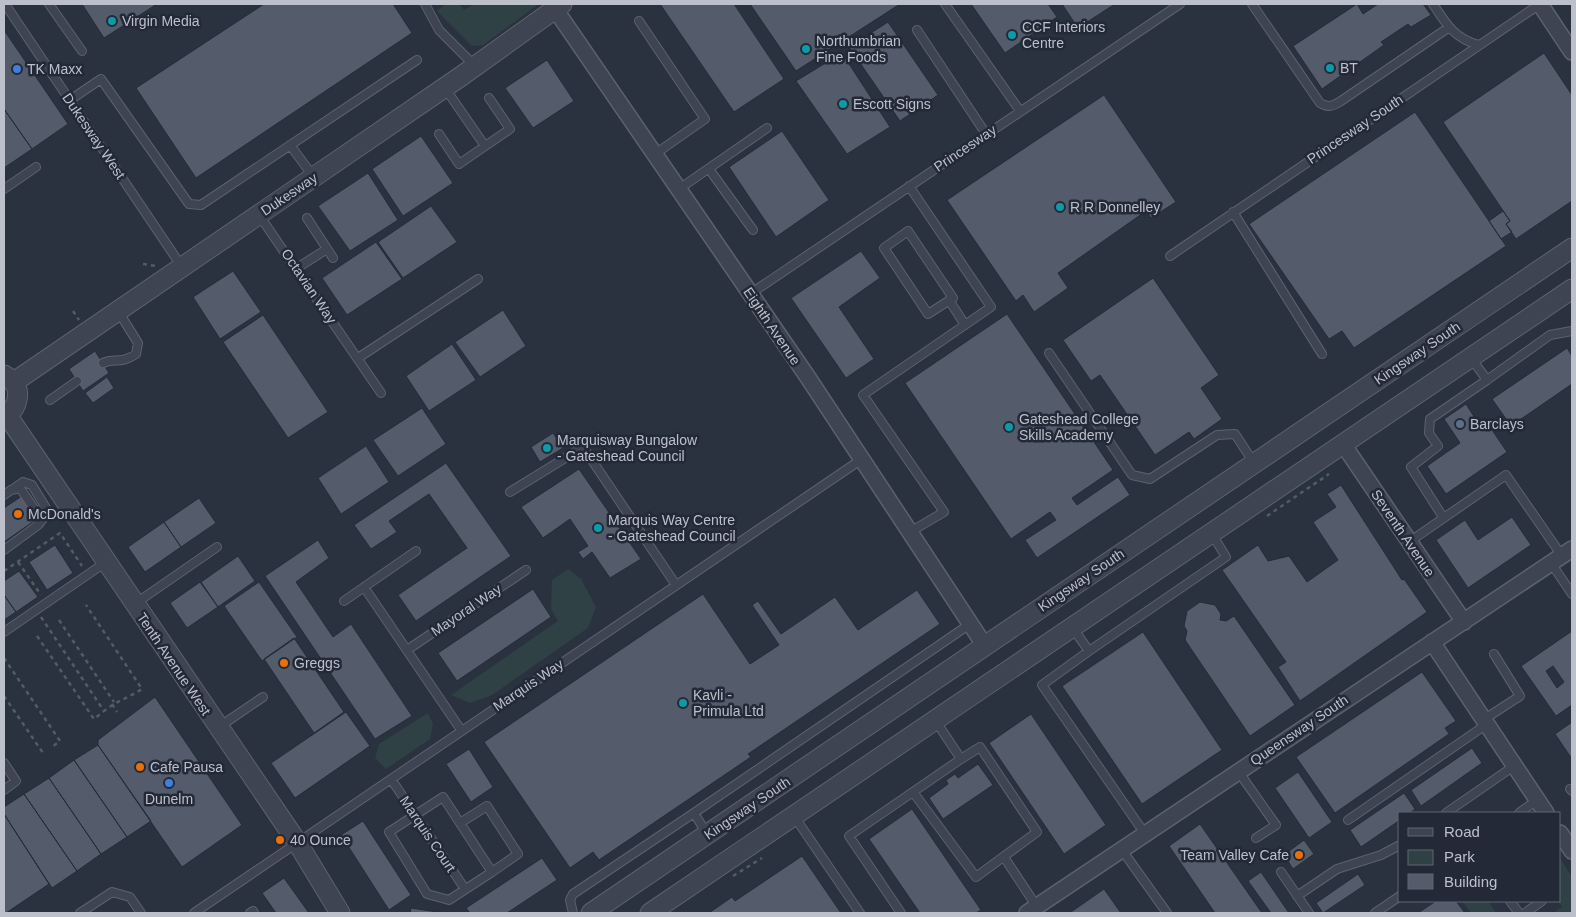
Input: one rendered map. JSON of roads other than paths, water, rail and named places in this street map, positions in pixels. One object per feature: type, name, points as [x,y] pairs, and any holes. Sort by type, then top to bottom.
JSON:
[{"type":"street","points":[[1541,4],[1572,52]]},
{"type":"street","name":"Dukesway","points":[[9,378],[118,311],[475,67],[558,6]]},
{"type":"street","name":"Eighth Avenue","points":[[558,6],[985,646]]},
{"type":"street","name":"Kingsway South","points":[[592,913],[1572,248]]},
{"type":"street","points":[[663,910],[794,816],[1572,289]]},
{"type":"street","points":[[5,415],[14,408],[18,401],[18,392],[9,378]]},
{"type":"street","name":"Tenth Avenue West","points":[[5,415],[217,728],[297,842],[340,913]]},
{"type":"street","name":"Seventh Avenue","points":[[1343,444],[1464,622]]},
{"type":"street","name":"Queensway South","points":[[1032,910],[1562,556]]},
{"type":"street","points":[[1432,642],[1545,812]]},
{"type":"lane","name":"Dukesway West","points":[[5,4],[182,267]]},
{"type":"lane","points":[[49,4],[82,52]]},
{"type":"lane","points":[[425,4],[439,30],[475,67]]},
{"type":"lane","points":[[946,4],[1020,111]]},
{"type":"lane","name":"Princesway","points":[[750,294],[1180,4]]},
{"type":"lane","points":[[1252,4],[1320,103],[1325,106],[1334,105],[1341,101],[1448,28]]},
{"type":"lane","points":[[1433,4],[1448,28],[1457,36],[1479,44]]},
{"type":"lane","name":"Princesway South","points":[[1170,256],[1479,44],[1541,4]]},
{"type":"lane","points":[[639,21],[705,119],[655,154]]},
{"type":"lane","points":[[917,30],[986,134]]},
{"type":"lane","points":[[70,100],[101,79],[189,204],[201,205],[417,60]]},
{"type":"lane","points":[[444,88],[485,146]]},
{"type":"lane","points":[[439,134],[459,164],[510,129],[489,98]]},
{"type":"lane","points":[[679,189],[767,128]]},
{"type":"lane","points":[[290,145],[314,178]]},
{"type":"lane","points":[[4,189],[36,167]]},
{"type":"lane","points":[[708,169],[753,230]]},
{"type":"lane","points":[[909,186],[991,307],[863,395],[944,512],[910,532]]},
{"type":"lane","points":[[1233,212],[1322,354]]},
{"type":"lane","name":"Octavian Way","points":[[259,214],[381,392]]},
{"type":"lane","points":[[307,218],[333,258]]},
{"type":"lane","points":[[908,231],[953,298],[949,300],[928,314],[884,248],[908,231]]},
{"type":"lane","points":[[297,268],[327,249]]},
{"type":"lane","points":[[358,358],[478,280]]},
{"type":"lane","points":[[949,300],[965,324]]},
{"type":"lane","points":[[103,363],[107,361],[120,361],[136,354],[138,343],[118,311]]},
{"type":"lane","points":[[1443,517],[1411,467],[1438,446],[1428,433],[1430,419],[1550,335],[1572,331]]},
{"type":"lane","points":[[1049,353],[1132,475],[1150,480],[1217,435],[1235,434],[1254,463]]},
{"type":"lane","points":[[1471,358],[1487,380]]},
{"type":"lane","points":[[50,400],[77,381]]},
{"type":"lane","points":[[510,492],[584,447],[676,585]]},
{"type":"lane","name":"Marquis Way","points":[[194,913],[862,459]]},
{"type":"lane","points":[[1410,542],[1443,517],[1506,475],[1562,556],[1572,594]]},
{"type":"lane","points":[[4,495],[11,490],[20,488],[37,510],[39,516],[38,525],[4,550]]},
{"type":"lane","points":[[1145,834],[1042,685],[1088,651],[1226,557],[1211,533]]},
{"type":"lane","points":[[134,604],[217,547]]},
{"type":"lane","points":[[344,601],[416,551]]},
{"type":"lane","points":[[4,632],[106,562]]},
{"type":"lane","name":"Mayoral Way","points":[[407,650],[526,570]]},
{"type":"lane","points":[[364,587],[461,730]]},
{"type":"lane","points":[[573,913],[570,900],[573,894],[970,624]]},
{"type":"lane","points":[[1072,627],[1088,651]]},
{"type":"lane","points":[[1348,820],[1520,696],[1494,654]]},
{"type":"lane","points":[[217,728],[262,697]]},
{"type":"lane","points":[[935,720],[961,759]]},
{"type":"lane","points":[[901,913],[849,836],[913,792],[961,759],[980,747],[1037,832],[976,877],[913,792]]},
{"type":"lane","points":[[4,762],[16,781],[4,790]]},
{"type":"lane","points":[[1447,812],[1514,766]]},
{"type":"lane","points":[[1238,771],[1276,825],[1256,838]]},
{"type":"lane","name":"Marquis Court","points":[[391,779],[465,889]]},
{"type":"lane","points":[[460,823],[487,806],[518,854],[492,872],[449,900],[427,894],[389,832],[443,797],[492,872]]},
{"type":"lane","points":[[1520,812],[1537,800]]},
{"type":"lane","points":[[694,813],[708,834]]},
{"type":"lane","points":[[794,816],[860,913]]},
{"type":"lane","points":[[1297,896],[1337,869],[1381,855],[1398,846]]},
{"type":"lane","points":[[1122,850],[1167,913]]},
{"type":"lane","points":[[1004,857],[1032,910]]},
{"type":"lane","points":[[1281,872],[1309,913]]},
{"type":"lane","points":[[80,913],[112,892],[130,897],[141,913]]},
{"type":"lane","points":[[1375,913],[1398,897]]},
{"type":"lane","points":[[1511,902],[1519,913]]},
{"type":"lane","points":[[1525,913],[1541,902]]},
{"type":"place","name":"Virgin Media","points":[[112,21]]},
{"type":"place","name":"CCF Interiors Centre","points":[[1012,35]]},
{"type":"place","name":"Northumbrian Fine Foods","points":[[806,49]]},
{"type":"place","name":"BT","points":[[1330,68]]},
{"type":"place","name":"TK Maxx","points":[[17,69]]},
{"type":"place","name":"Escott Signs","points":[[843,104]]},
{"type":"place","name":"R R Donnelley","points":[[1060,207]]},
{"type":"place","name":"Barclays","points":[[1460,424]]},
{"type":"place","name":"Gateshead College Skills Academy","points":[[1009,427]]},
{"type":"place","name":"Marquisway Bungalow - Gateshead Council","points":[[547,448]]},
{"type":"place","name":"McDonald's","points":[[18,514]]},
{"type":"place","name":"Marquis Way Centre - Gateshead Council","points":[[598,528]]},
{"type":"place","name":"Greggs","points":[[284,663]]},
{"type":"place","name":"Kavli - Primula Ltd","points":[[683,703]]},
{"type":"place","name":"Cafe Pausa","points":[[140,767]]},
{"type":"place","name":"Dunelm","points":[[169,783]]},
{"type":"place","name":"40 Ounce","points":[[280,840]]},
{"type":"place","name":"Team Valley Cafe","points":[[1299,855]]}]
